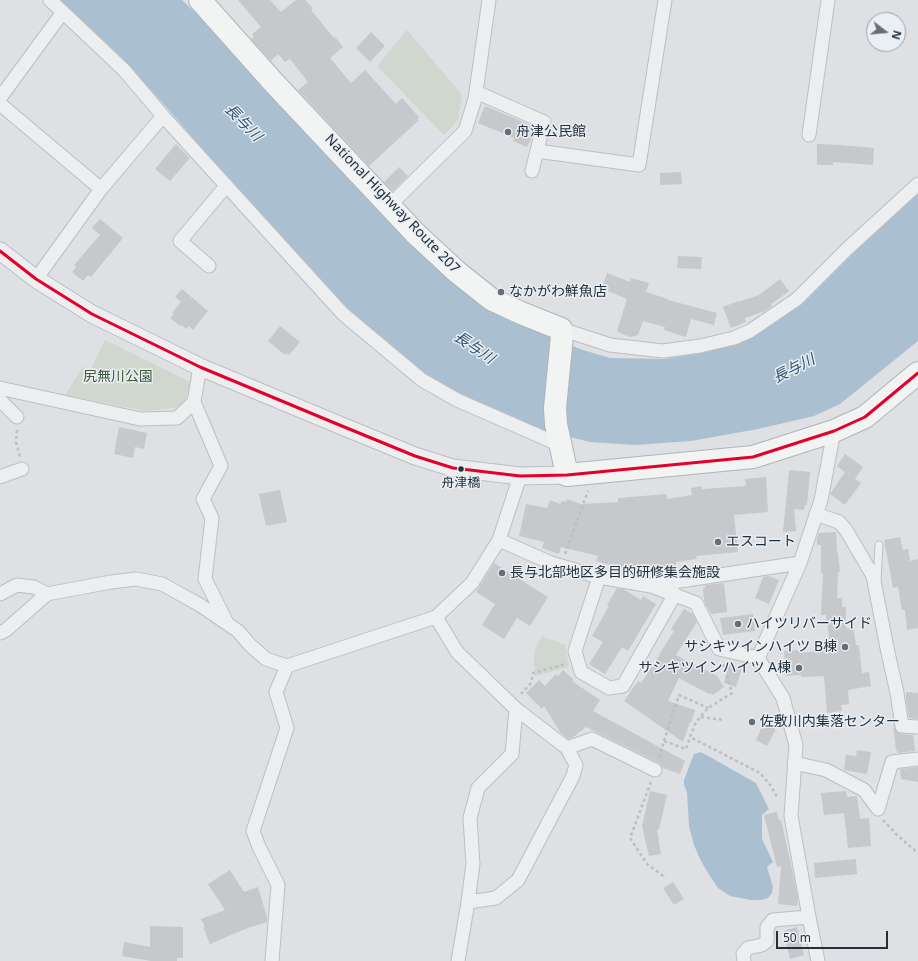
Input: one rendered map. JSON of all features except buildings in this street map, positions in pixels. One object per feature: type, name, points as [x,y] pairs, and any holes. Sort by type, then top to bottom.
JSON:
[{"type":"highway","name":"National Highway Route 207","points":[[200,0],[274,82],[416,234],[457,272],[491,299],[562,332]]},
{"type":"highway","points":[[562,332],[556,424],[567,475],[753,457],[834,431],[865,417],[918,373]]},
{"type":"street","points":[[50,0],[124,70],[162,116],[343,314],[422,380],[457,400],[559,440]]},
{"type":"street","points":[[390,205],[465,131],[475,99],[489,0]]},
{"type":"street","points":[[537,151],[639,165],[665,0]]},
{"type":"street","points":[[809,135],[828,0]]},
{"type":"street","points":[[0,98],[63,12]]},
{"type":"street","points":[[476,92],[544,122],[532,171]]},
{"type":"street","points":[[0,104],[101,189]]},
{"type":"street","points":[[36,279],[101,189],[162,116]]},
{"type":"street","points":[[562,332],[610,346],[663,351],[700,346],[734,338],[750,331],[797,298],[847,249],[918,184]]},
{"type":"street","points":[[209,266],[180,241],[226,186]]},
{"type":"street","points":[[0,251],[36,279],[92,314],[200,367],[415,456],[453,468],[520,476],[567,475]]},
{"type":"street","points":[[200,367],[194,402],[221,466],[203,499],[212,518],[205,579],[228,624]]},
{"type":"street","points":[[0,388],[140,419],[177,418],[194,402]]},
{"type":"street","points":[[0,400],[17,416]]},
{"type":"street","points":[[758,658],[800,563],[821,500],[834,431]]},
{"type":"street","points":[[0,476],[22,469]]},
{"type":"street","points":[[0,633],[6,630],[47,594],[136,579],[162,584],[200,605],[238,631],[250,645],[266,659],[287,666],[436,617],[472,583],[499,540],[520,476]]},
{"type":"street","points":[[816,514],[839,522],[846,530],[873,576],[897,693],[902,726],[918,727]]},
{"type":"street","points":[[499,540],[551,563],[599,577],[650,586],[696,603],[719,649],[758,658],[783,698],[796,745],[791,816],[818,961]]},
{"type":"street","points":[[650,586],[800,563]]},
{"type":"street","points":[[599,577],[575,651],[581,672],[609,688],[624,686],[675,594]]},
{"type":"street","points":[[0,594],[17,585],[34,587],[47,594]]},
{"type":"street","points":[[436,617],[457,652],[513,707],[568,748],[576,765],[574,776],[518,880],[496,898],[468,902]]},
{"type":"street","points":[[272,961],[278,886],[259,847],[254,831],[287,728],[276,692],[287,666]]},
{"type":"street","points":[[458,961],[473,864],[470,818],[478,788],[512,754],[513,707]]},
{"type":"street","points":[[568,748],[592,739],[655,770]]},
{"type":"street","points":[[878,809],[892,762],[918,759]]},
{"type":"street","points":[[794,763],[826,770],[864,790],[878,809]]},
{"type":"street","points":[[744,961],[743,954],[748,948],[762,945],[766,941],[767,927],[773,920],[809,917]]},
{"type":"lane","points":[[877,597],[879,545]]},
{"type":"path","points":[[17,416],[16,442],[22,469]]},
{"type":"path","points":[[561,566],[594,472]]},
{"type":"path","points":[[664,741],[686,749],[696,722],[708,708],[732,693],[719,649]]},
{"type":"path","points":[[513,707],[531,683],[533,673],[578,661]]},
{"type":"path","points":[[666,878],[647,864],[630,838],[655,770],[679,695],[708,708]]},
{"type":"path","points":[[701,717],[724,720]]},
{"type":"path","points":[[690,737],[760,773],[771,786],[784,811],[791,816]]},
{"type":"path","points":[[878,809],[881,818],[898,836],[918,853]]},
{"type":"green space","points":[[407,30],[462,95],[458,120],[444,135],[377,66]]},
{"type":"green space","name":"尻無川公園","points":[[105,340],[192,383],[185,400],[179,407],[145,411],[65,395],[83,367],[91,369]]},
{"type":"green space","points":[[542,636],[565,645],[569,667],[535,676],[534,658],[536,647]]},
{"type":"water","name":"長与川","points":[[60,0],[182,0],[483,306],[506,319],[529,329],[583,350],[610,358],[664,359],[702,353],[751,337],[779,319],[902,202],[918,189],[918,341],[840,404],[814,416],[758,429],[691,441],[635,445],[590,442],[538,429],[473,400],[424,374],[346,307],[263,219],[123,59]]},
{"type":"water","points":[[701,752],[756,783],[769,809],[762,815],[762,839],[773,862],[767,867],[773,887],[772,893],[768,898],[762,900],[751,900],[730,896],[718,888],[700,859],[694,845],[689,826],[687,792],[684,785],[684,780],[694,754]]},
{"type":"transit line","points":[[0,251],[36,279],[92,314],[200,367],[415,456],[453,468],[520,476],[567,475],[753,457],[834,431],[865,417],[918,373]]},
{"type":"place","name":"舟津公民館","points":[[508,132]]},
{"type":"place","name":"なかがわ鮮魚店","points":[[501,292]]},
{"type":"place","name":"舟津橋","points":[[461,469]]},
{"type":"place","name":"エスコート","points":[[718,542]]},
{"type":"place","name":"長与北部地区多目的研修集会施設","points":[[502,573]]},
{"type":"place","name":"ハイツリバーサイド","points":[[738,624]]},
{"type":"place","name":"サシキツインハイツ B棟","points":[[845,647]]},
{"type":"place","name":"サシキツインハイツ A棟","points":[[799,668]]},
{"type":"place","name":"佐敷川内集落センター","points":[[752,722]]}]
